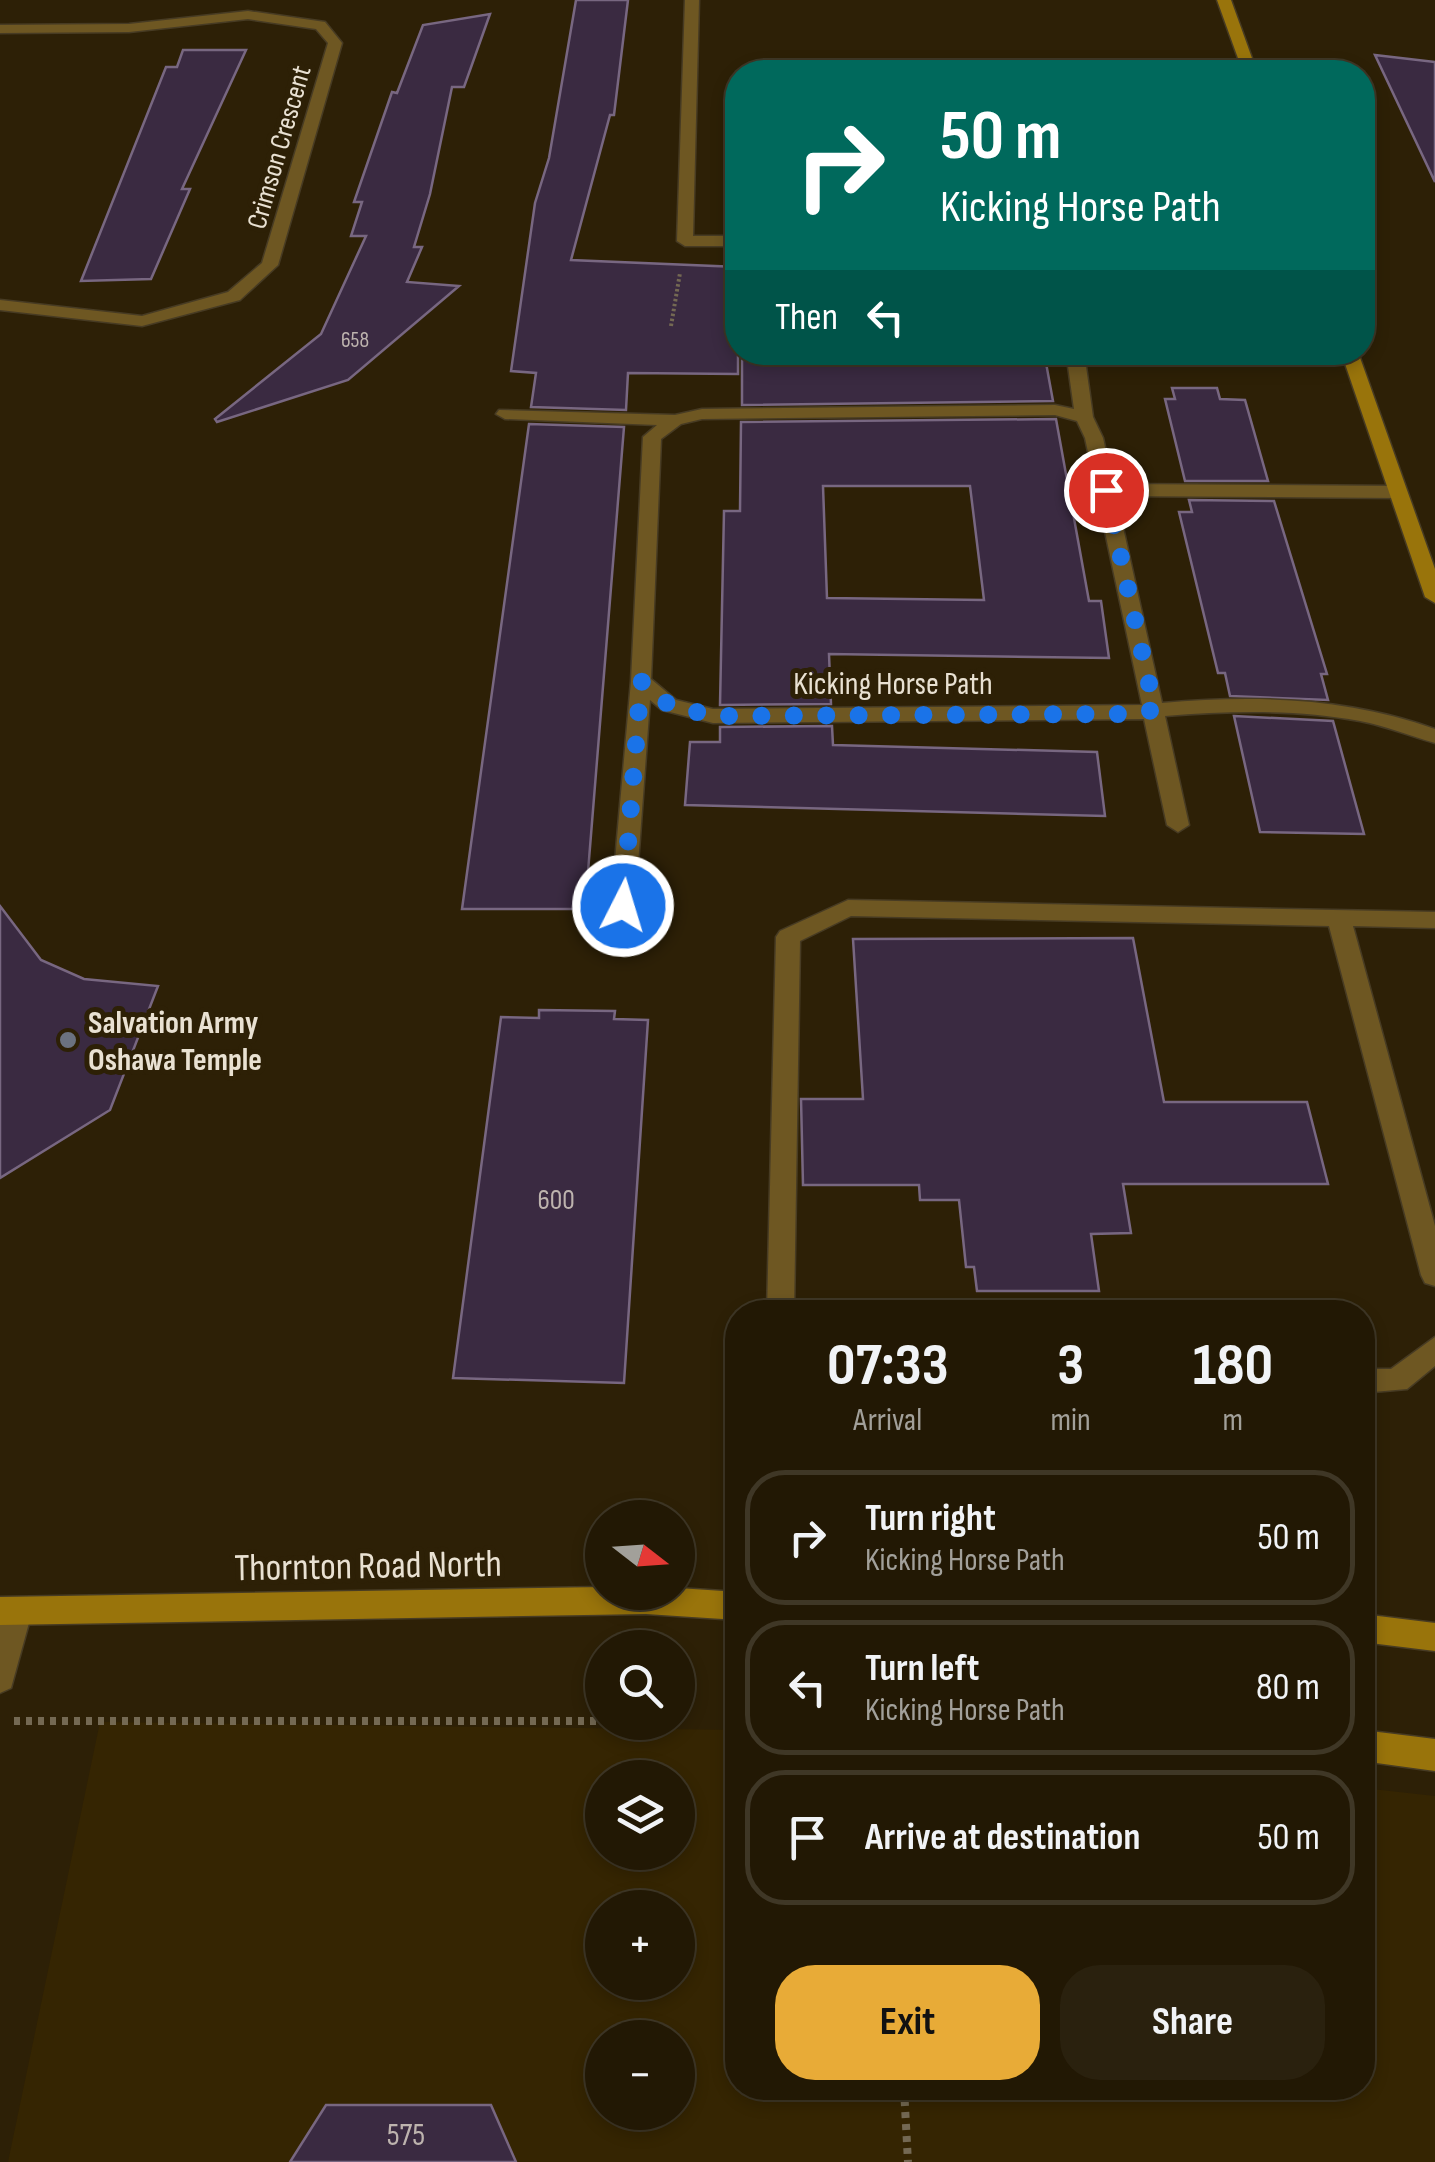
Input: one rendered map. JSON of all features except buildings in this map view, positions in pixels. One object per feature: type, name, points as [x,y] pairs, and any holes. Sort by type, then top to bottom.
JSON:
[{"type":"main road","points":[[1224,0],[1246,60]]},
{"type":"main road","points":[[1354,365],[1435,598]]},
{"type":"main road","name":"Thornton Road North","points":[[8,1611],[646,1600],[725,1605]]},
{"type":"main road","points":[[1375,1630],[1435,1637]]},
{"type":"main road","points":[[1375,1747],[1435,1755]]},
{"type":"street","points":[[692,0],[685,241],[725,241]]},
{"type":"street","name":"Crimson Crescent","points":[[0,29],[129,28],[248,15],[320,26],[335,43],[270,264],[234,296],[142,321],[0,304]]},
{"type":"street","points":[[1078,365],[1084,417],[1094,438],[1106,490],[1178,826]]},
{"type":"street","points":[[505,414],[675,420],[702,414],[1055,410],[1084,417]]},
{"type":"street","points":[[623,906],[641,681],[649,442],[675,420]]},
{"type":"street","points":[[1106,490],[1398,492]]},
{"type":"street","name":"Kicking Horse Path","points":[[641,681],[669,705],[713,716],[1126,714],[1155,710],[1319,708],[1435,736]]},
{"type":"street","points":[[780,1300],[788,938],[848,908],[1435,920]]},
{"type":"street","points":[[1339,918],[1435,1275]]},
{"type":"street","points":[[1375,1381],[1398,1380],[1435,1349]]},
{"type":"street","points":[[0,1678],[8,1611]]},
{"type":"path","points":[[672,326],[685,241]]},
{"type":"path","points":[[0,1721],[585,1721]]},
{"type":"path","points":[[905,2100],[908,2162]]},
{"type":"shaded area","points":[[100,1722],[585,1728],[585,1740],[695,1740],[695,1729],[725,1730],[725,2100],[1375,2100],[1375,1789],[1435,1796],[1435,2162],[8,2162]]},
{"type":"place","name":"Salvation Army Oshawa Temple","points":[[68,1040]]},
{"type":"route","points":[[623,906],[641,681],[669,705],[713,716],[1126,714],[1155,710],[1106,490]]}]
